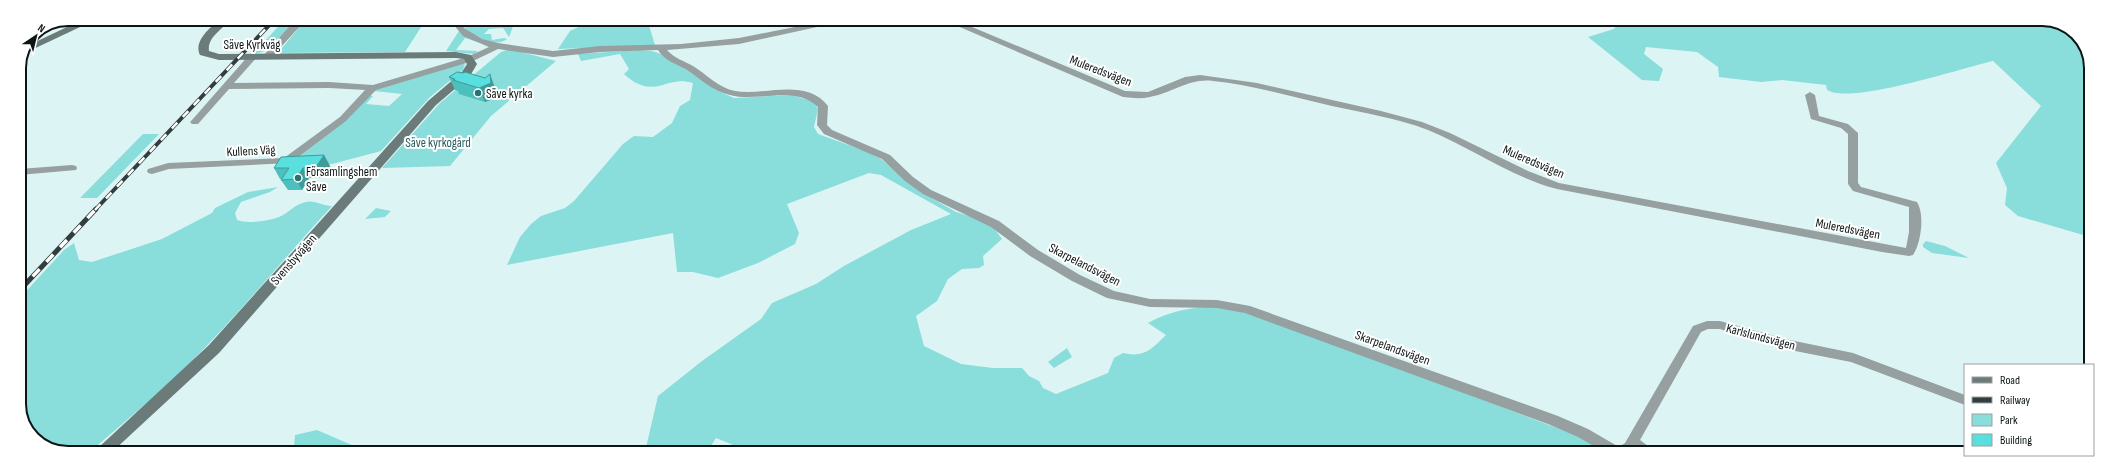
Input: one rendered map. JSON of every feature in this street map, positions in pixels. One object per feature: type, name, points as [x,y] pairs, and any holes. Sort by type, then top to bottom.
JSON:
[{"type":"street","points":[[32,47],[77,26]]},
{"type":"street","name":"Säve Kyrkväg","points":[[220,26],[204,44],[204,53],[219,57],[453,54],[470,59]]},
{"type":"street","points":[[267,57],[295,26]]},
{"type":"street","points":[[460,26],[464,33],[497,46],[553,54],[600,49],[661,48],[733,42],[814,26]]},
{"type":"street","name":"Muleredsvägen","points":[[962,26],[1123,94],[1140,96],[1157,94],[1191,77],[1200,76],[1240,83],[1383,115],[1429,128],[1530,176],[1557,186],[1874,247],[1909,252],[1912,249],[1913,242],[1915,209],[1913,205],[1857,189],[1853,184],[1853,133],[1844,126],[1822,121],[1814,117],[1810,95]]},
{"type":"street","points":[[226,86],[329,85],[372,88],[470,59],[497,46]]},
{"type":"street","name":"Skarpelandsvägen","points":[[661,48],[669,57],[732,93],[744,95],[784,92],[814,98],[823,106],[822,125],[830,133],[886,157],[924,190],[952,205],[995,224],[1034,253],[1111,295],[1150,303],[1217,304],[1246,309],[1552,420],[1583,433],[1606,446]]},
{"type":"street","points":[[194,122],[252,57]]},
{"type":"street","name":"Svensbyvägen","points":[[109,446],[214,349],[432,103],[471,68],[472,62],[470,59]]},
{"type":"street","name":"Kullens Väg","points":[[152,171],[168,166],[286,161],[343,119],[372,88]]},
{"type":"street","points":[[26,171],[72,168]]},
{"type":"street","name":"Karlslundsvägen","points":[[1629,446],[1633,442],[1697,329],[1708,325],[1720,325],[1785,344],[1853,358],[1964,400]]},
{"type":"street","points":[[1633,442],[1638,446]]},
{"type":"green space","points":[[279,26],[292,26],[273,46],[267,50],[253,54]]},
{"type":"green space","points":[[300,26],[422,26],[405,52],[278,53]]},
{"type":"green space","points":[[463,26],[513,26],[509,37],[503,28],[489,29],[484,34],[491,34],[492,40],[507,39],[494,43],[480,39]]},
{"type":"green space","points":[[580,26],[649,26],[655,45],[558,49],[570,31]]},
{"type":"green space","points":[[1616,26],[2042,26],[2056,28],[2074,40],[2083,57],[2084,235],[2018,216],[2005,205],[2007,188],[1996,163],[2041,106],[1993,61],[1907,84],[1859,93],[1840,93],[1827,90],[1826,85],[1782,80],[1761,82],[1719,77],[1718,67],[1697,52],[1646,47],[1644,54],[1663,69],[1659,81],[1642,80],[1588,37],[1614,29]]},
{"type":"green space","points":[[459,31],[477,42],[465,38],[456,50],[478,51],[474,54],[446,51]]},
{"type":"green space","name":"Säve kyrkogård","points":[[509,49],[556,61],[491,116],[450,166],[382,168],[440,103],[501,52]]},
{"type":"green space","points":[[640,50],[652,51],[661,54],[721,92],[734,98],[792,95],[814,102],[818,109],[814,127],[818,134],[868,152],[881,159],[921,192],[956,212],[972,217],[993,227],[1002,239],[983,256],[984,265],[979,268],[962,269],[948,279],[937,301],[916,316],[924,346],[961,364],[993,368],[1022,368],[1029,376],[1039,381],[1043,388],[1056,394],[1108,373],[1114,358],[1123,353],[1137,354],[1152,348],[1166,335],[1148,323],[1161,317],[1187,309],[1212,308],[1239,310],[1253,313],[1604,446],[734,446],[716,438],[711,446],[646,446],[658,396],[702,361],[761,319],[772,303],[816,284],[844,266],[911,230],[951,214],[881,175],[869,173],[787,204],[799,233],[795,244],[758,263],[718,278],[693,272],[677,272],[673,233],[507,265],[520,237],[531,224],[541,216],[565,208],[574,201],[623,144],[634,136],[653,137],[672,123],[680,106],[690,100],[693,83],[683,81],[660,86],[644,86],[635,82],[624,74],[629,69],[620,54],[581,61],[578,54]]},
{"type":"green space","points":[[463,63],[465,64],[463,70],[430,97],[381,151],[332,164],[290,166],[290,162],[349,118],[368,95],[373,96],[366,104],[389,106],[402,94],[374,91],[375,89]]},
{"type":"green space","points":[[143,134],[159,134],[97,198],[80,198]]},
{"type":"green space","points":[[278,187],[270,192],[241,202],[235,213],[237,220],[252,222],[264,221],[282,215],[306,202],[332,206],[227,325],[190,363],[97,446],[60,445],[52,443],[36,432],[29,420],[26,407],[26,291],[64,250],[74,243],[79,260],[92,262],[162,239],[212,213],[215,208],[248,192]]},
{"type":"green space","points":[[376,208],[391,211],[385,217],[365,219]]},
{"type":"green space","points":[[1926,241],[1945,246],[1969,258],[1932,253],[1923,247],[1923,244]]},
{"type":"green space","points":[[1067,348],[1072,357],[1054,368],[1048,362]]},
{"type":"green space","points":[[317,430],[354,446],[294,446],[295,435]]},
{"type":"building","points":[[457,72],[465,72],[485,78],[490,74],[491,83],[479,88],[453,80],[455,79],[449,77]]},
{"type":"building","points":[[324,155],[316,167],[303,168],[296,179],[281,180],[289,168],[274,168],[281,157]]},
{"type":"railway","points":[[95,210],[268,26]]},
{"type":"railway","points":[[26,284],[96,209]]},
{"type":"place","name":"Säve kyrka","points":[[478,93]]},
{"type":"place","name":"Församlingshem Säve","points":[[298,178]]}]
